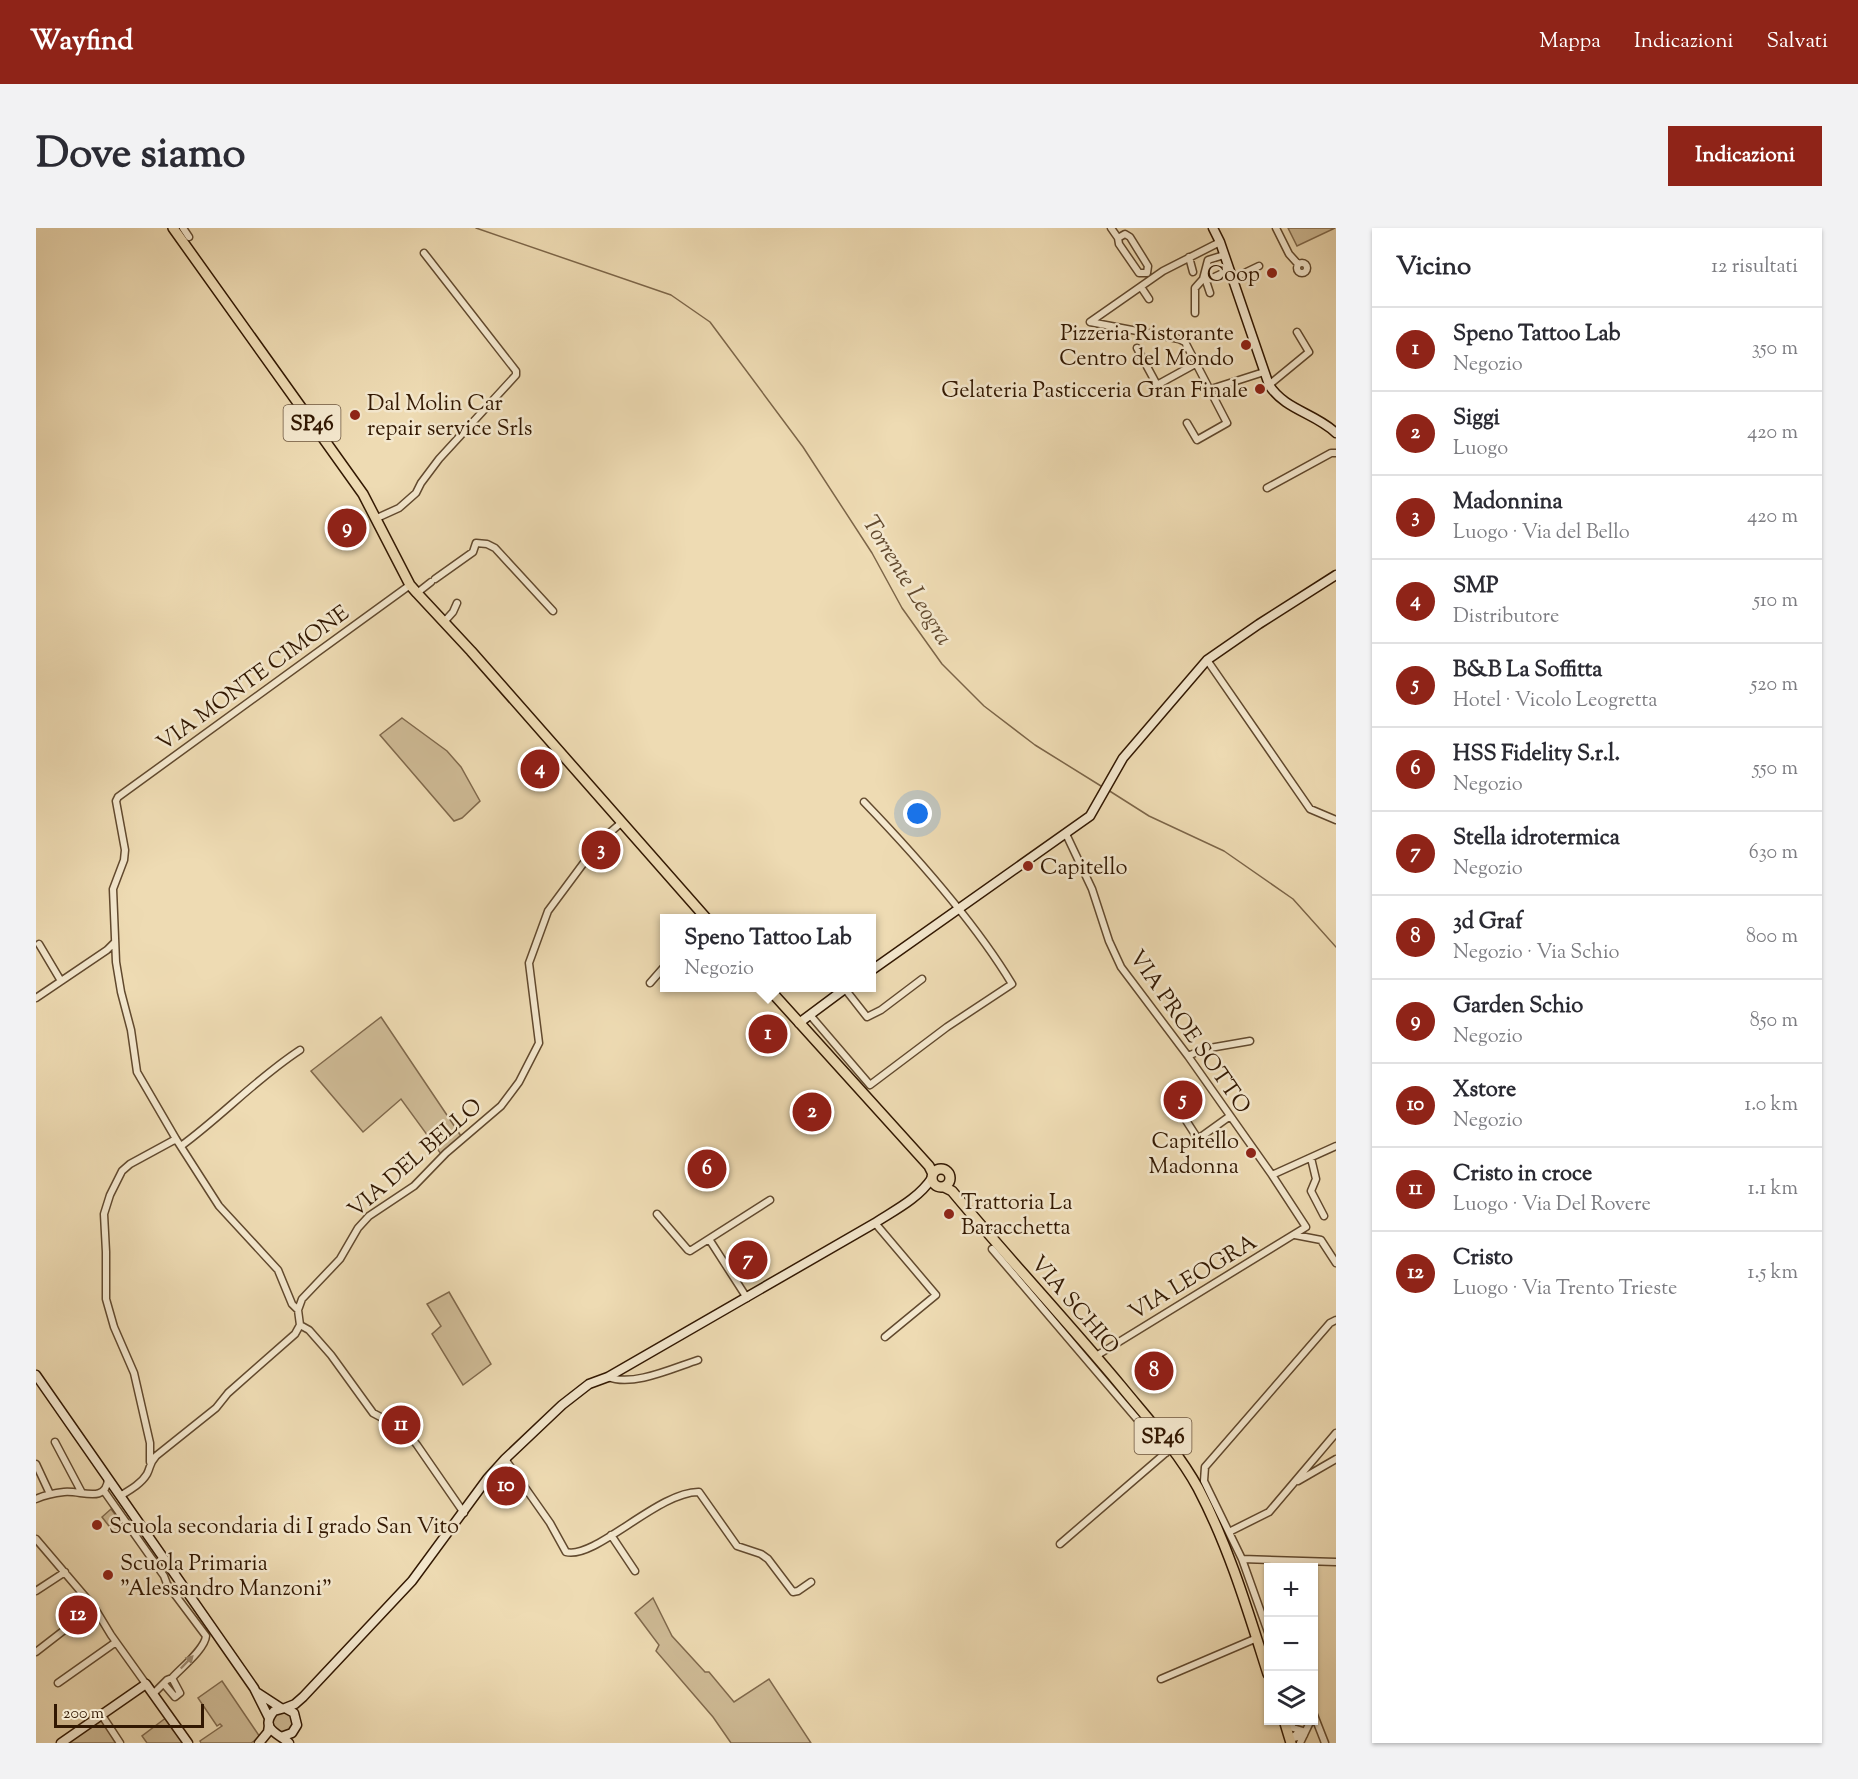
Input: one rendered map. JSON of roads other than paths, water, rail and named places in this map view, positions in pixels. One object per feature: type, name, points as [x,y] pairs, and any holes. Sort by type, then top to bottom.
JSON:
[{"type":"main road","name":"SP46","points":[[173,228],[363,494],[414,589],[702,914]]},
{"type":"main road","points":[[1213,228],[1220,242],[1269,385],[1276,396],[1335,431]]},
{"type":"main road","points":[[876,967],[1090,816],[1123,758],[1207,660],[1336,575]]},
{"type":"main road","name":"SP46","points":[[772,992],[938,1180]]},
{"type":"main road","points":[[799,1023],[841,992]]},
{"type":"main road","points":[[261,1743],[268,1732],[273,1711],[295,1704],[303,1697],[412,1581],[487,1479],[562,1405],[589,1384],[608,1377],[875,1223],[912,1200],[938,1180]]},
{"type":"main road","name":"VIA SCHIO","points":[[938,1180],[1096,1356],[1197,1487],[1231,1560],[1268,1671]]},
{"type":"main road","points":[[36,1375],[254,1688],[264,1698],[292,1710],[296,1716]]},
{"type":"main road","points":[[63,1742],[146,1684],[188,1743]]},
{"type":"main road","points":[[254,1688],[274,1733],[289,1743]]},
{"type":"main road","points":[[296,1743],[296,1716],[303,1697]]},
{"type":"main road","points":[[1285,1725],[1290,1741]]},
{"type":"main road","points":[[261,1743],[280,1736],[289,1736],[296,1729]]},
{"type":"street","points":[[183,228],[189,237]]},
{"type":"street","points":[[1111,228],[1139,273],[1147,273]]},
{"type":"street","points":[[1276,228],[1289,254],[1298,264]]},
{"type":"street","points":[[1118,238],[1122,234],[1130,237],[1149,266],[1143,286],[1149,299]]},
{"type":"street","points":[[1187,423],[1197,440],[1227,423],[1185,342],[1090,322],[1163,271],[1220,242]]},
{"type":"street","points":[[377,518],[399,508],[416,493],[439,459],[516,375],[516,371],[424,253]]},
{"type":"street","points":[[1195,313],[1195,288],[1203,279],[1208,260],[1224,255]]},
{"type":"street","points":[[1189,257],[1193,272]]},
{"type":"street","points":[[1210,293],[1206,281],[1259,266]]},
{"type":"street","points":[[1269,385],[1309,352],[1298,332]]},
{"type":"street","points":[[1137,348],[1157,385],[1197,363]]},
{"type":"street","points":[[1211,389],[1264,372]]},
{"type":"street","points":[[1266,488],[1331,453],[1336,453]]},
{"type":"street","name":"VIA MONTE CIMONE","points":[[115,942],[113,889],[124,860],[116,801],[118,797],[414,589],[433,581],[473,552],[476,543],[487,544],[495,548],[553,611]]},
{"type":"street","points":[[444,622],[457,603]]},
{"type":"street","points":[[1207,660],[1310,809],[1336,820]]},
{"type":"street","points":[[810,1015],[870,1085],[948,1027],[1012,984],[1000,964],[958,909],[896,835],[864,802]]},
{"type":"street","name":"VIA DEL BELLO","points":[[298,1310],[302,1299],[340,1259],[358,1227],[369,1216],[414,1186],[446,1153],[501,1106],[519,1082],[539,1043],[529,963],[548,911],[600,842],[621,823]]},
{"type":"street","name":"VIA PROE SOTTO","points":[[1066,834],[1092,889],[1109,941],[1121,967],[1188,1056],[1306,1227]]},
{"type":"street","points":[[36,998],[107,950],[115,942]]},
{"type":"street","points":[[115,942],[121,992],[129,1022],[137,1072],[219,1206],[279,1270],[292,1304],[298,1310],[300,1325],[288,1342],[228,1392],[216,1408],[156,1456],[150,1464]]},
{"type":"street","points":[[39,944],[61,981]]},
{"type":"street","points":[[650,983],[660,972]]},
{"type":"street","points":[[849,992],[867,1017],[881,1010],[922,979]]},
{"type":"street","points":[[1188,1056],[1204,1049],[1250,1041]]},
{"type":"street","points":[[181,1146],[206,1128],[274,1067],[300,1050]]},
{"type":"street","points":[[1169,1094],[1198,1139],[1230,1116]]},
{"type":"street","points":[[120,1496],[142,1481],[149,1470],[150,1443],[134,1372],[114,1327],[106,1299],[105,1206],[122,1172],[130,1164],[176,1139]]},
{"type":"street","points":[[1272,1175],[1336,1146]]},
{"type":"street","points":[[1311,1158],[1316,1179],[1311,1191],[1324,1216]]},
{"type":"street","points":[[657,1214],[688,1250],[710,1239],[770,1200]]},
{"type":"street","points":[[875,1223],[936,1295],[885,1337]]},
{"type":"street","name":"VIA LEOGRA","points":[[1096,1356],[1306,1227]]},
{"type":"street","points":[[1295,1235],[1321,1240],[1336,1263]]},
{"type":"street","points":[[710,1239],[747,1298]]},
{"type":"street","name":"VIA SCHIO","points":[[992,1249],[1169,1450]]},
{"type":"street","points":[[1264,1618],[1242,1559],[1204,1481],[1205,1467],[1330,1323],[1336,1320]]},
{"type":"street","points":[[300,1325],[309,1330],[331,1355],[373,1413],[405,1430],[464,1513]]},
{"type":"street","points":[[608,1377],[614,1379],[644,1378],[698,1360]]},
{"type":"street","points":[[1229,1532],[1269,1512],[1336,1433]]},
{"type":"street","points":[[55,1442],[82,1493]]},
{"type":"street","points":[[1060,1544],[1169,1450]]},
{"type":"street","points":[[505,1459],[550,1523],[566,1552],[576,1553],[681,1494],[699,1492],[736,1546],[761,1554],[768,1559],[793,1592],[811,1582]]},
{"type":"street","points":[[1293,1484],[1336,1459]]},
{"type":"street","points":[[36,1464],[50,1494]]},
{"type":"street","points":[[36,1499],[66,1491],[92,1495],[106,1490],[108,1479]]},
{"type":"street","points":[[104,1491],[164,1576],[167,1584],[206,1636],[201,1647],[172,1678],[166,1680],[153,1694]]},
{"type":"street","points":[[611,1535],[635,1570]]},
{"type":"street","points":[[36,1539],[94,1607],[146,1684]]},
{"type":"street","points":[[1242,1559],[1336,1562]]},
{"type":"street","points":[[36,1591],[65,1572]]},
{"type":"street","points":[[36,1652],[94,1607]]},
{"type":"street","points":[[1161,1679],[1257,1638]]},
{"type":"street","points":[[58,1683],[116,1642]]},
{"type":"street","points":[[162,1706],[180,1694],[172,1678]]},
{"type":"street","points":[[164,1684],[175,1697]]},
{"type":"street","points":[[101,1714],[120,1743]]},
{"type":"street","points":[[1292,1725],[1293,1728],[1304,1732]]},
{"type":"street","points":[[1300,1743],[1308,1725]]},
{"type":"street","points":[[1318,1725],[1325,1743]]},
{"type":"street","points":[[1290,1741],[1304,1732]]},
{"type":"waterway","name":"Torrente Leogra","points":[[476,228],[671,295],[710,322],[803,447],[872,553],[902,608],[942,664],[984,706],[1035,745],[1101,786]]},
{"type":"waterway","name":"Torrente Leogra","points":[[1108,790],[1149,816],[1224,851],[1293,899],[1336,947]]},
{"type":"place","name":"Coop","points":[[1272,273]]},
{"type":"place","name":"Pizzeria Ristorante Centro del Mondo","points":[[1246,345]]},
{"type":"place","name":"Gelateria Pasticceria Gran Finale","points":[[1260,389]]},
{"type":"place","name":"Dal Molin Car repair service Srls","points":[[355,415]]},
{"type":"place","name":"Garden Schio","points":[[347,528]]},
{"type":"place","name":"SMP","points":[[540,769]]},
{"type":"place","name":"Madonnina","points":[[601,850]]},
{"type":"place","name":"Capitello","points":[[1028,866]]},
{"type":"place","name":"Speno Tattoo Lab","points":[[768,1034]]},
{"type":"place","name":"B&B La Soffitta","points":[[1183,1100]]},
{"type":"place","name":"Siggi","points":[[812,1112]]},
{"type":"place","name":"Capitello Madonna","points":[[1251,1153]]},
{"type":"place","name":"HSS Fidelity S.r.l.","points":[[707,1169]]},
{"type":"place","name":"Trattoria La Baracchetta","points":[[949,1214]]},
{"type":"place","name":"Stella idrotermica","points":[[748,1260]]},
{"type":"place","name":"3d Graf","points":[[1154,1371]]},
{"type":"place","name":"Cristo in croce","points":[[401,1425]]},
{"type":"place","name":"Xstore","points":[[506,1486]]},
{"type":"place","name":"Scuola secondaria di I grado San Vito","points":[[97,1525]]},
{"type":"place","name":"Scuola Primaria \"Alessandro Manzoni\"","points":[[108,1575]]},
{"type":"place","name":"Cristo","points":[[78,1615]]}]
